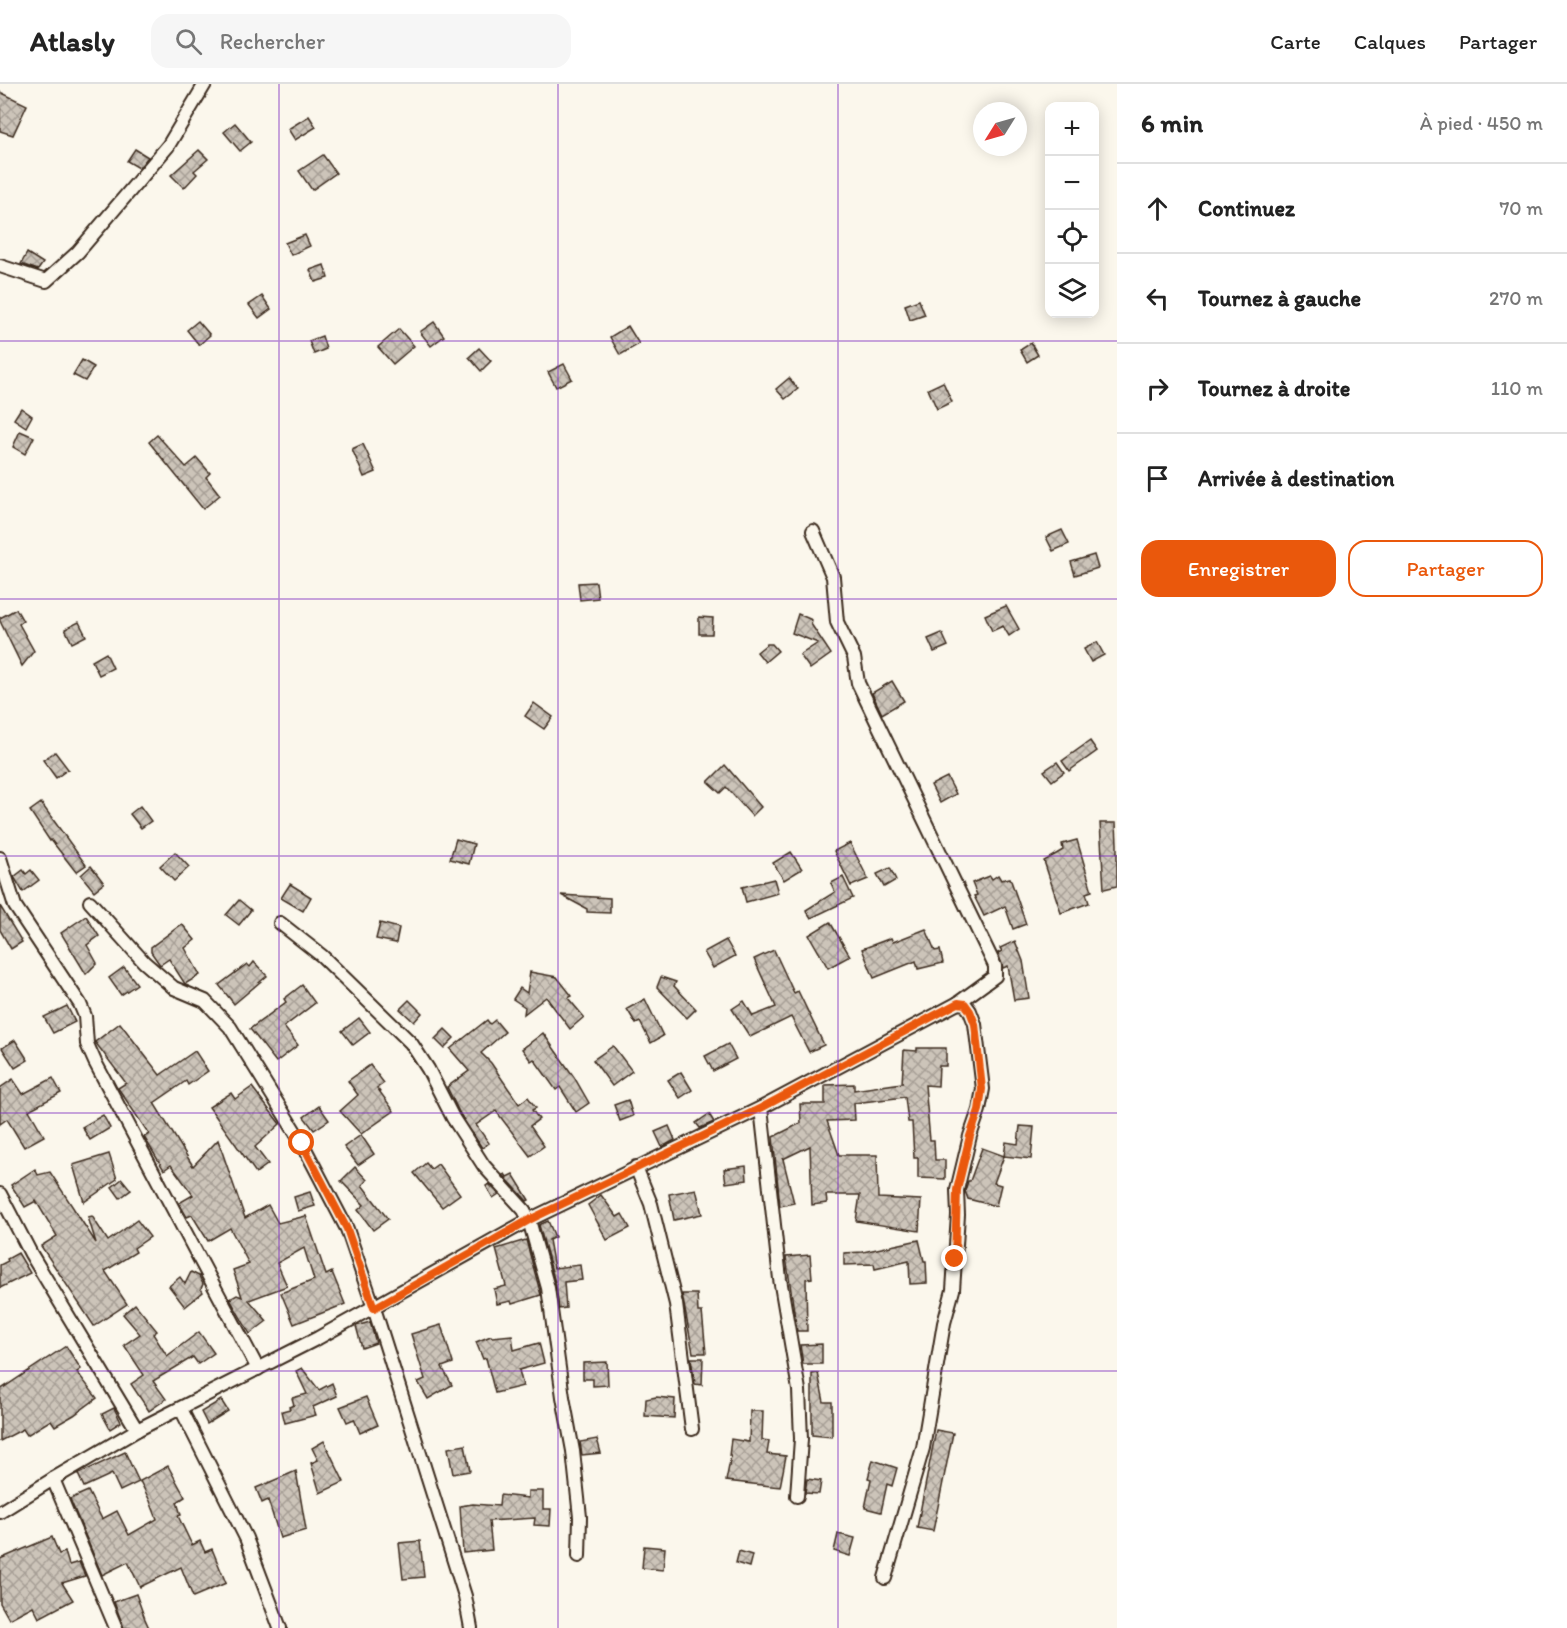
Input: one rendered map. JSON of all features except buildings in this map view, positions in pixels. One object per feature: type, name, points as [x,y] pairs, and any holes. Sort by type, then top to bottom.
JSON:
[{"type":"street","points":[[0,266],[46,281],[78,252],[168,146],[205,84]]},
{"type":"street","points":[[0,1512],[137,1430],[374,1308],[529,1220],[761,1108],[958,1003],[993,978],[996,972],[995,966],[858,683],[854,657],[837,622],[833,577],[813,531]]},
{"type":"street","points":[[0,858],[15,906],[80,1004],[86,1016],[87,1044],[94,1062],[258,1369]]},
{"type":"street","points":[[90,902],[156,974],[174,988],[205,1001],[230,1028],[302,1143],[347,1229],[465,1596],[471,1628]]},
{"type":"street","points":[[280,923],[331,964],[411,1043],[428,1069],[453,1118],[484,1166],[524,1210],[529,1220],[548,1288],[573,1450],[580,1517],[579,1556]]},
{"type":"street","points":[[885,1578],[924,1448],[944,1323],[953,1290],[958,1215],[957,1190],[979,1110],[982,1089],[975,1024],[965,1004],[958,1003]]},
{"type":"street","points":[[761,1108],[780,1279],[800,1390],[801,1438],[797,1496]]},
{"type":"street","points":[[636,1167],[651,1203],[676,1304],[692,1429]]},
{"type":"street","points":[[0,1194],[31,1254],[137,1430]]},
{"type":"street","points":[[181,1409],[246,1538],[280,1628]]},
{"type":"street","points":[[53,1479],[116,1628]]},
{"type":"route","points":[[302,1143],[347,1229],[374,1308],[529,1220],[761,1108],[958,1003],[965,1004],[975,1024],[982,1089],[979,1110],[962,1164],[957,1190],[955,1259]]}]
